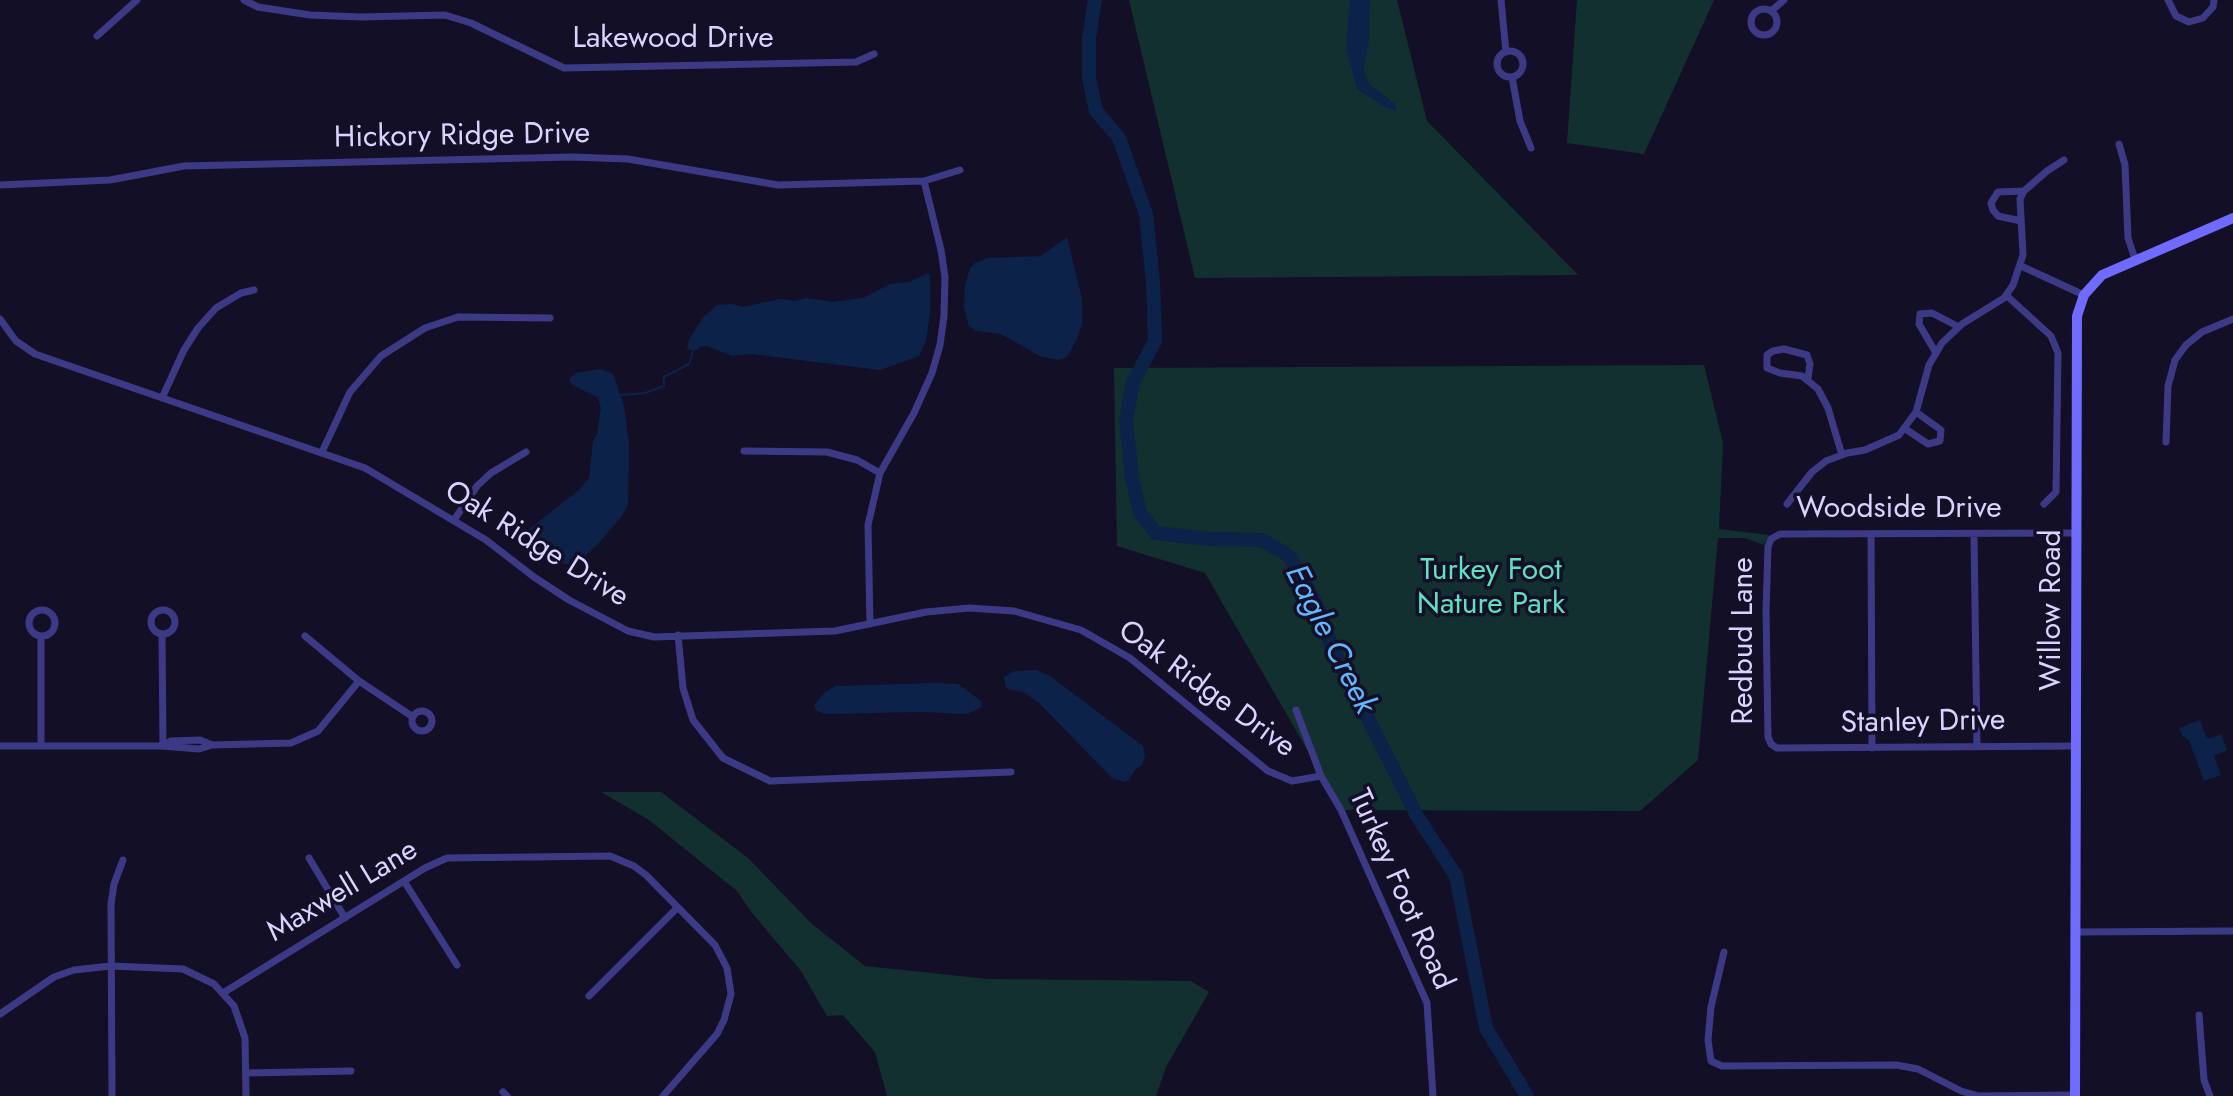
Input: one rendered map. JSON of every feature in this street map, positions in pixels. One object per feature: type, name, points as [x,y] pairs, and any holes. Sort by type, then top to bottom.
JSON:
[{"type":"street","points":[[97,36],[137,0]]},
{"type":"street","name":"Lakewood Drive","points":[[244,0],[258,7],[310,15],[445,15],[471,23],[564,68],[856,62],[874,54]]},
{"type":"street","points":[[1501,0],[1506,52]]},
{"type":"street","points":[[1771,11],[1784,0]]},
{"type":"street","points":[[2168,0],[2176,16],[2189,22],[2209,14],[2214,0]]},
{"type":"street","points":[[1506,52],[1517,53],[1522,60],[1522,69],[1512,77],[1500,74],[1497,66],[1498,58],[1506,52]]},
{"type":"street","points":[[1512,77],[1520,121],[1531,148]]},
{"type":"street","points":[[2119,144],[2125,165],[2128,238],[2135,259]]},
{"type":"street","name":"Hickory Ridge Drive","points":[[0,185],[110,180],[184,166],[572,157],[628,159],[778,185],[924,181],[960,170]]},
{"type":"street","points":[[1787,504],[1812,472],[1826,461],[1865,450],[1899,435],[1916,412],[1929,365],[1942,343],[1959,327],[2006,295],[2013,285],[2021,266],[2020,199],[2024,191],[2064,160]]},
{"type":"street","points":[[870,624],[868,525],[880,473],[914,413],[940,345],[944,316],[945,277],[924,181]]},
{"type":"street","points":[[2021,221],[1998,216],[1991,203],[1998,192],[2024,191]]},
{"type":"street","points":[[2021,266],[2084,295],[2102,275],[2233,218]]},
{"type":"street","points":[[162,398],[198,328],[216,308],[241,293],[254,290]]},
{"type":"street","points":[[2006,295],[2051,336],[2058,353],[2056,492],[2044,504]]},
{"type":"street","name":"Willow Road","points":[[2075,1096],[2077,316],[2084,295]]},
{"type":"street","points":[[1936,353],[1919,324],[1920,314],[1932,313],[1959,327]]},
{"type":"street","points":[[322,452],[350,392],[381,356],[425,328],[458,317],[550,318]]},
{"type":"street","name":"Oak Ridge Drive","points":[[0,319],[16,341],[35,354],[365,468],[486,540],[534,577],[628,631],[654,637],[835,631],[926,612],[969,608],[1014,611],[1081,630],[1130,658],[1268,771],[1292,781],[1321,776]]},
{"type":"street","points":[[2166,442],[2168,386],[2175,360],[2193,338],[2233,319]]},
{"type":"street","points":[[1808,378],[1810,364],[1807,355],[1784,349],[1767,355],[1767,368],[1808,378],[1818,389],[1828,408],[1842,455]]},
{"type":"street","points":[[1904,428],[1928,444],[1940,441],[1941,430],[1916,412]]},
{"type":"street","points":[[744,451],[827,452],[857,460],[880,473]]},
{"type":"street","points":[[454,520],[477,486],[491,473],[526,452]]},
{"type":"street","name":"Woodside Drive","points":[[1771,539],[1780,534],[2077,533]]},
{"type":"street","points":[[1871,534],[1872,748]]},
{"type":"street","points":[[1974,534],[1977,746]]},
{"type":"street","name":"Redbud Lane","points":[[1771,539],[1768,547],[1766,611],[1768,737],[1771,744]]},
{"type":"street","points":[[162,634],[163,746]]},
{"type":"street","points":[[678,635],[683,688],[693,720],[723,758],[770,781],[1011,772]]},
{"type":"street","points":[[41,636],[41,746]]},
{"type":"street","points":[[305,636],[359,681],[413,717]]},
{"type":"street","points":[[0,746],[163,746],[199,749],[212,745],[291,743],[318,731],[359,681]]},
{"type":"street","name":"Turkey Foot Road","points":[[1296,710],[1321,776],[1341,810],[1427,1003],[1433,1096]]},
{"type":"street","name":"Stanley Drive","points":[[1771,744],[1777,748],[2076,746]]},
{"type":"street","name":"Maxwell Lane","points":[[223,993],[404,881],[447,858],[599,855],[622,860],[634,866],[715,945],[727,968],[731,994],[724,1020],[717,1034],[663,1096]]},
{"type":"street","points":[[309,858],[345,918]]},
{"type":"street","points":[[112,1096],[112,894],[123,860]]},
{"type":"street","points":[[404,881],[457,965]]},
{"type":"street","points":[[589,996],[677,908]]},
{"type":"street","points":[[2075,932],[2233,931]]},
{"type":"street","points":[[1724,952],[1709,1023],[1711,1061],[1722,1066],[1896,1065],[1918,1069],[1961,1091],[1979,1096],[2075,1096]]},
{"type":"street","points":[[0,1014],[54,977],[82,969],[111,966],[183,969],[204,978],[234,1006],[243,1028],[246,1096]]},
{"type":"street","points":[[2199,1015],[2204,1080],[2210,1096]]},
{"type":"street","points":[[246,1073],[351,1071]]},
{"type":"green space","points":[[1129,0],[1397,0],[1427,121],[1578,275],[1195,278]]},
{"type":"green space","points":[[1577,0],[1714,0],[1644,154],[1567,143]]},
{"type":"green space","name":"Turkey Foot Nature Park","points":[[1704,365],[1723,443],[1719,529],[1769,535],[1764,545],[1745,538],[1718,538],[1698,760],[1640,811],[1342,810],[1205,573],[1117,546],[1114,368]]},
{"type":"green space","points":[[601,792],[661,792],[748,858],[812,924],[865,966],[988,979],[1191,981],[1209,992],[1166,1067],[1156,1096],[887,1096],[875,1052],[843,1015],[827,1016],[801,971],[737,891],[649,820]]},
{"type":"water","points":[[1350,0],[1370,0],[1364,71],[1369,84],[1395,104],[1396,111],[1357,89],[1346,48]]},
{"type":"water","points":[[1067,237],[1082,299],[1082,323],[1067,357],[1058,360],[1040,356],[1001,334],[975,331],[969,326],[964,308],[965,285],[970,268],[975,263],[988,258],[1041,256]]},
{"type":"water","points":[[930,275],[930,312],[926,341],[919,356],[880,370],[752,354],[732,356],[707,346],[699,347],[696,351],[687,349],[703,317],[717,305],[743,307],[780,299],[794,301],[806,298],[832,302],[863,298],[890,284],[910,282]]},
{"type":"water","points":[[600,369],[613,374],[624,406],[629,445],[628,504],[598,544],[577,563],[565,564],[552,561],[526,537],[525,532],[579,490],[589,478],[601,408],[597,397],[572,385],[569,379],[576,373]]},
{"type":"water","points":[[1036,670],[1050,676],[1143,746],[1145,756],[1142,765],[1129,780],[1124,782],[1112,778],[1039,703],[1025,693],[1006,688],[1004,677],[1015,671]]},
{"type":"water","points":[[958,684],[981,701],[982,707],[967,714],[824,714],[814,705],[825,692],[836,686]]},
{"type":"water","points":[[2200,720],[2207,739],[2221,734],[2227,750],[2214,756],[2221,775],[2204,781],[2189,740],[2183,737],[2179,728]]},
{"type":"waterway","name":"Eagle Creek","points":[[1095,0],[1089,38],[1089,78],[1096,111],[1119,138],[1146,214],[1153,282],[1155,341],[1133,382],[1126,421],[1132,478],[1140,513],[1156,533],[1210,539],[1262,540],[1289,556],[1315,601],[1332,648],[1417,816],[1456,876],[1486,1028],[1527,1096]]},
{"type":"waterway","points":[[621,395],[645,393],[664,386],[664,377],[689,364],[693,351]]}]
